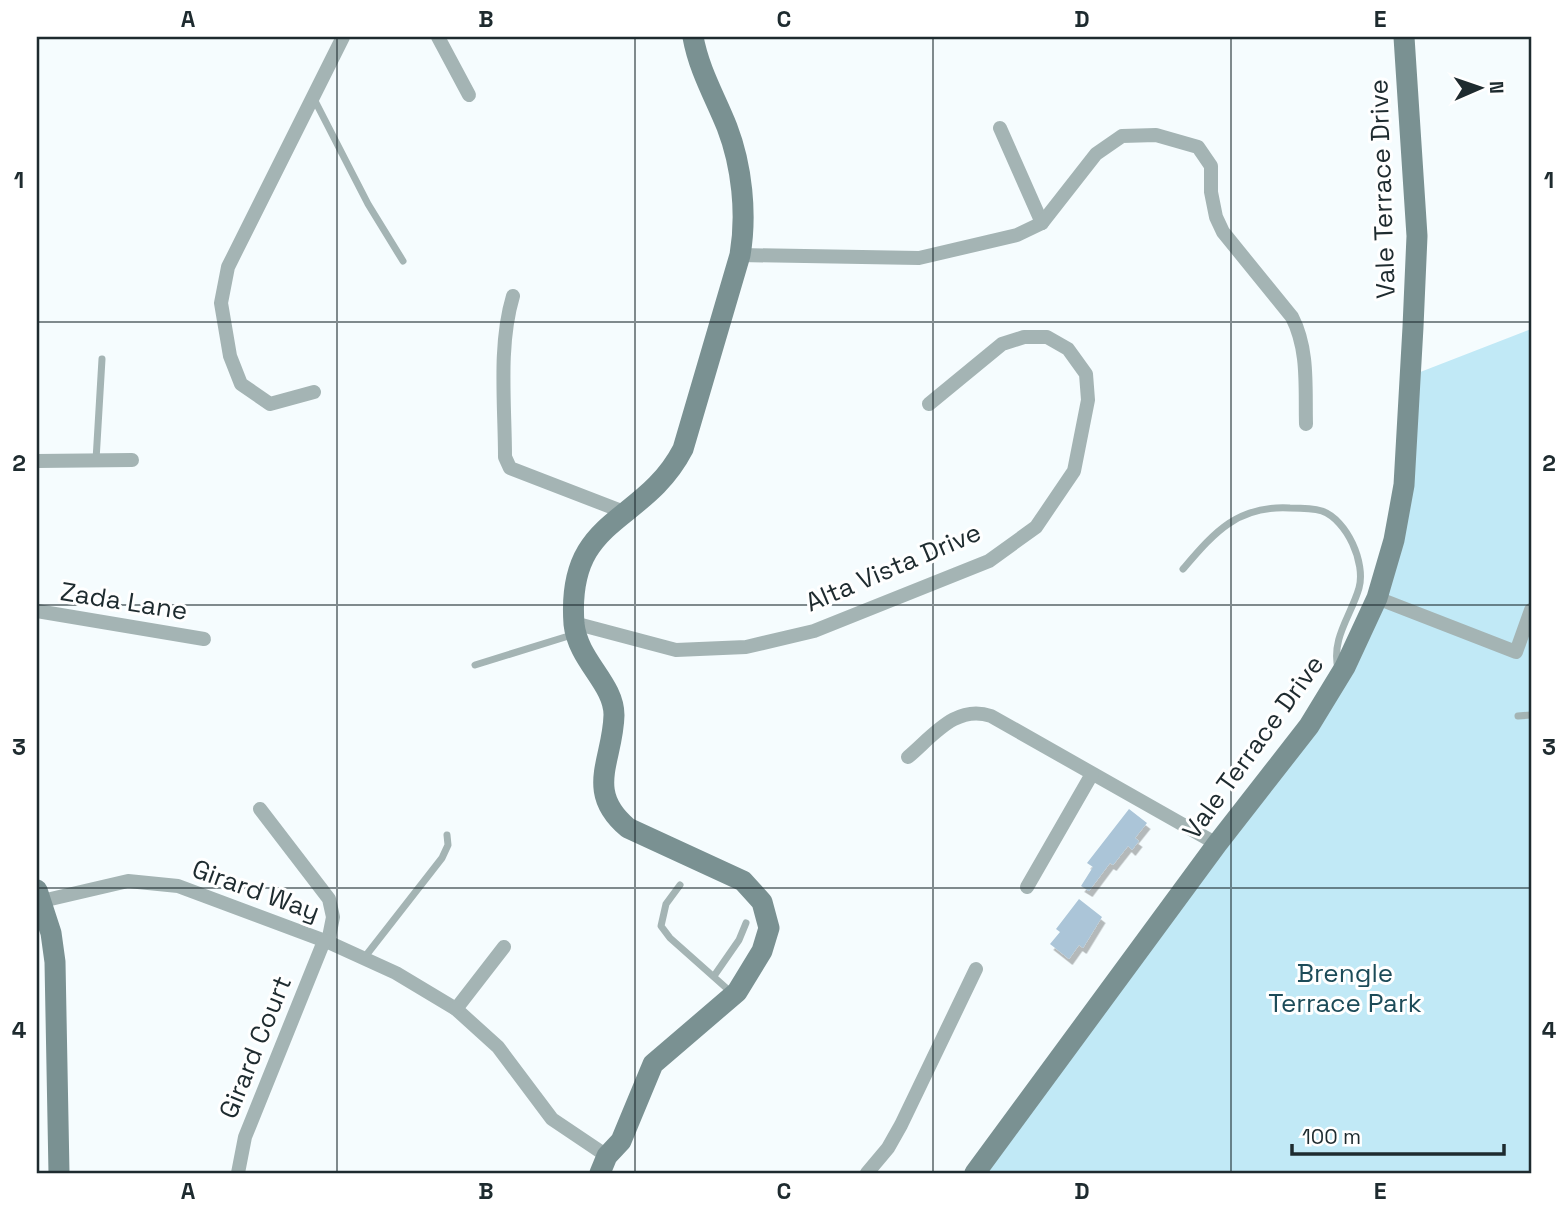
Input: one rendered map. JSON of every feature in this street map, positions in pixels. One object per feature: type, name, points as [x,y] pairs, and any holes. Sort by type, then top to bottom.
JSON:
[{"type":"street","points":[[314,392],[270,404],[240,384],[222,323],[222,303],[228,267],[343,37]]},
{"type":"street","points":[[438,37],[470,95]]},
{"type":"street","points":[[604,1165],[621,1140],[653,1064],[734,994],[759,958],[767,938],[768,916],[762,902],[743,881],[638,833],[617,819],[605,800],[601,776],[613,733],[614,709],[606,687],[590,668],[575,628],[575,575],[587,547],[624,512],[637,505],[673,469],[684,449],[740,255],[743,238],[740,170],[728,129],[699,63],[693,37]]},
{"type":"street","name":"Vale Terrace Drive","points":[[975,1173],[1217,844],[1309,726],[1339,677],[1377,598],[1394,540],[1404,485],[1412,351],[1416,236],[1404,37]]},
{"type":"street","points":[[1000,128],[1042,223]]},
{"type":"street","points":[[740,255],[919,258],[1017,235],[1042,223],[1096,153],[1122,136],[1156,135],[1198,147],[1211,166],[1211,192],[1216,217],[1223,232],[1292,317],[1299,331],[1304,353],[1306,424]]},
{"type":"street","points":[[513,296],[507,315],[505,379],[505,457],[510,468],[624,512]]},
{"type":"street","name":"Alta Vista Drive","points":[[575,628],[676,650],[746,647],[814,631],[989,561],[1036,527],[1074,471],[1088,400],[1086,374],[1068,349],[1047,337],[1024,337],[1002,344],[929,404]]},
{"type":"street","points":[[37,461],[132,460]]},
{"type":"street","points":[[1377,598],[1516,652],[1531,610]]},
{"type":"street","name":"Zada Lane","points":[[37,611],[204,639]]},
{"type":"street","points":[[908,757],[953,718],[978,712],[991,716],[1217,844]]},
{"type":"street","points":[[1027,887],[1092,774]]},
{"type":"street","name":"Girard Court","points":[[237,1173],[245,1137],[326,942],[334,916],[329,899],[260,809]]},
{"type":"street","name":"Girard Way","points":[[39,895],[128,881],[178,886],[363,958],[456,1009],[498,1047],[552,1119],[604,1165]]},
{"type":"street","points":[[39,895],[51,933],[55,962],[59,1173]]},
{"type":"street","points":[[456,1009],[504,947]]},
{"type":"street","points":[[867,1173],[888,1148],[901,1125],[976,969]]},
{"type":"lane","points":[[313,97],[368,204],[403,261]]},
{"type":"lane","points":[[96,460],[102,359]]},
{"type":"lane","points":[[1184,569],[1226,522],[1278,507],[1323,512],[1338,522],[1351,540],[1361,569],[1360,586],[1339,633],[1335,657],[1339,677]]},
{"type":"lane","points":[[475,665],[575,628]]},
{"type":"lane","points":[[1517,716],[1531,715]]},
{"type":"lane","points":[[363,958],[442,858],[448,845],[447,835]]},
{"type":"lane","points":[[680,886],[666,904],[661,926],[670,938],[734,994]]},
{"type":"lane","points":[[714,976],[746,923]]},
{"type":"green space","name":"Brengle Terrace Park","points":[[1531,329],[1531,1173],[975,1173],[1320,710],[1377,598],[1410,376]]},
{"type":"building","points":[[1129,809],[1147,823],[1135,838],[1139,841],[1132,850],[1128,846],[1113,865],[1110,863],[1089,891],[1081,886],[1093,867],[1087,863]]},
{"type":"building","points":[[1079,899],[1102,917],[1083,948],[1079,945],[1069,959],[1050,944],[1060,932],[1056,929]]}]
